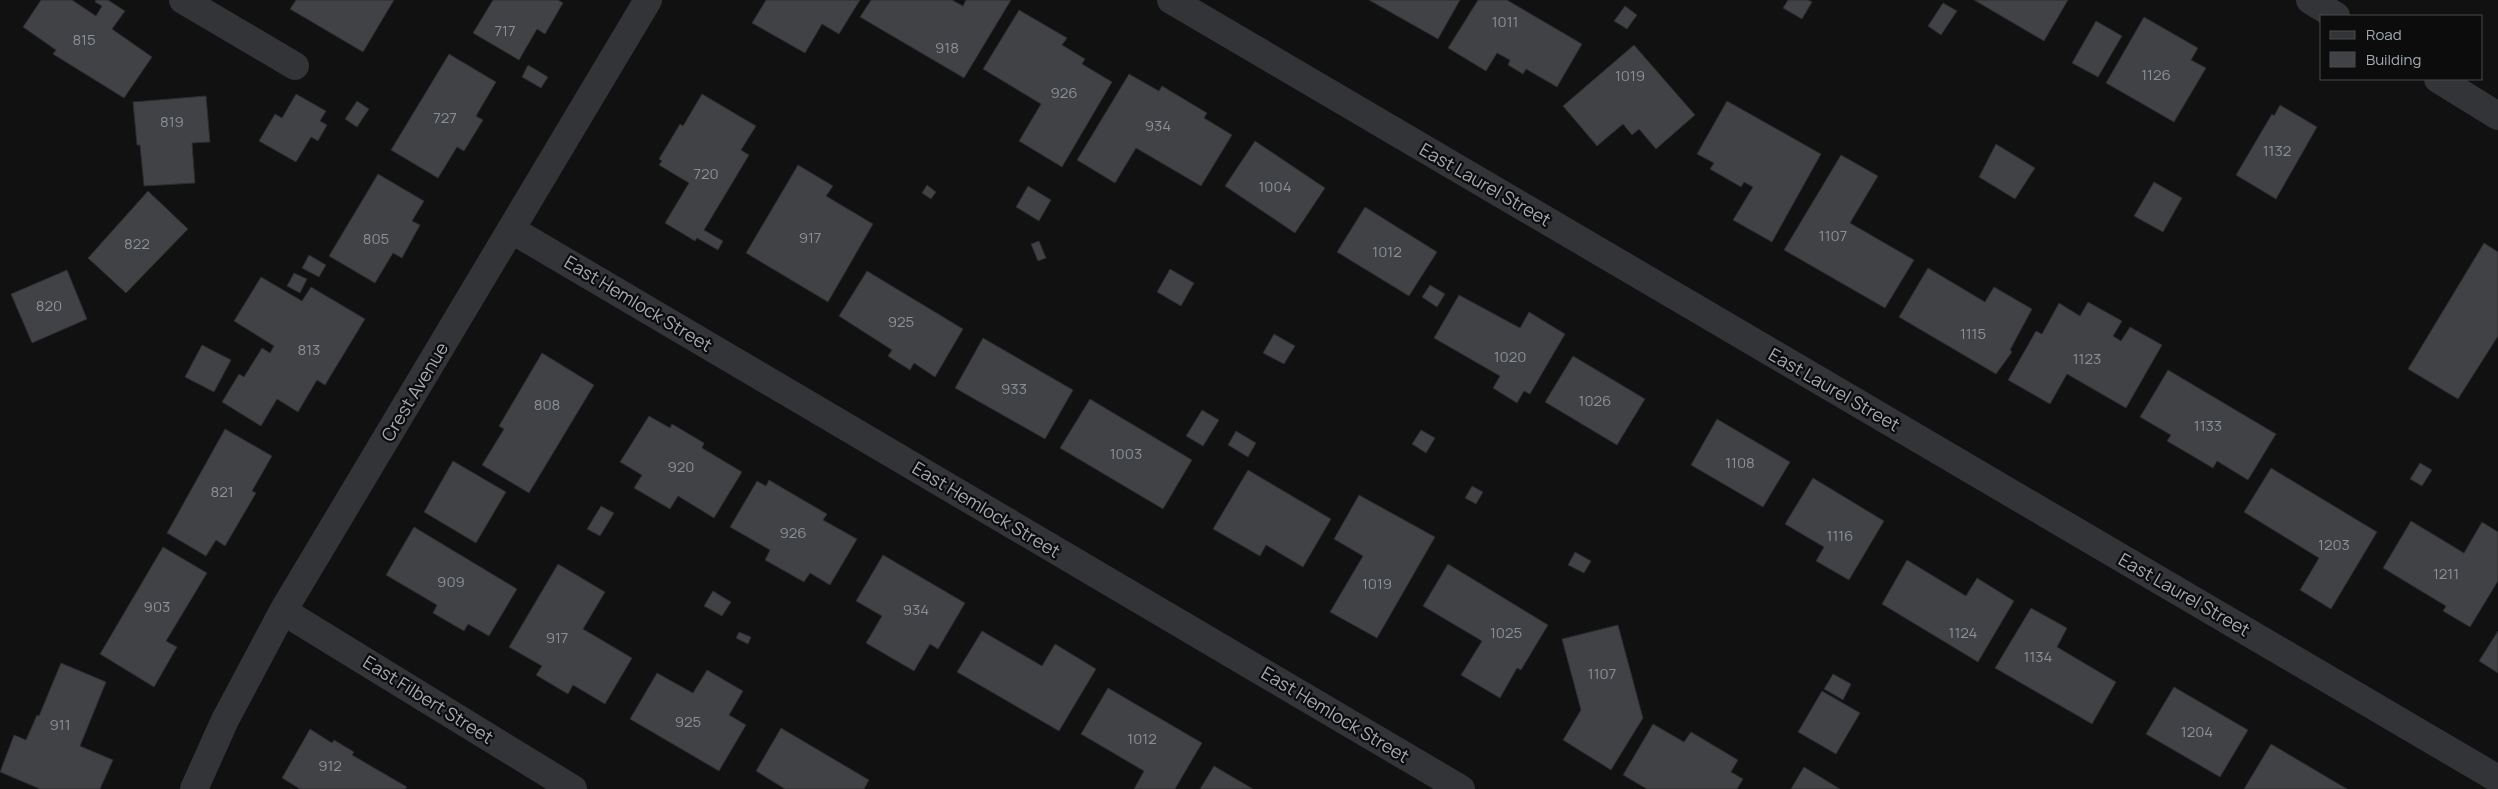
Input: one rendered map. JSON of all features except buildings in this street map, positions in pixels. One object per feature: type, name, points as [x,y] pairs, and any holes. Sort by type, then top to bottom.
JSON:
[{"type":"street","points":[[182,0],[295,66]]},
{"type":"street","name":"Crest Avenue","points":[[194,789],[225,720],[283,611],[648,0]]},
{"type":"street","name":"East Laurel Street","points":[[1171,0],[2498,779]]},
{"type":"street","points":[[2310,0],[2334,15]]},
{"type":"street","points":[[2440,80],[2498,116]]},
{"type":"street","name":"East Hemlock Street","points":[[512,230],[1461,789]]},
{"type":"street","name":"East Filbert Street","points":[[283,611],[573,789]]}]
